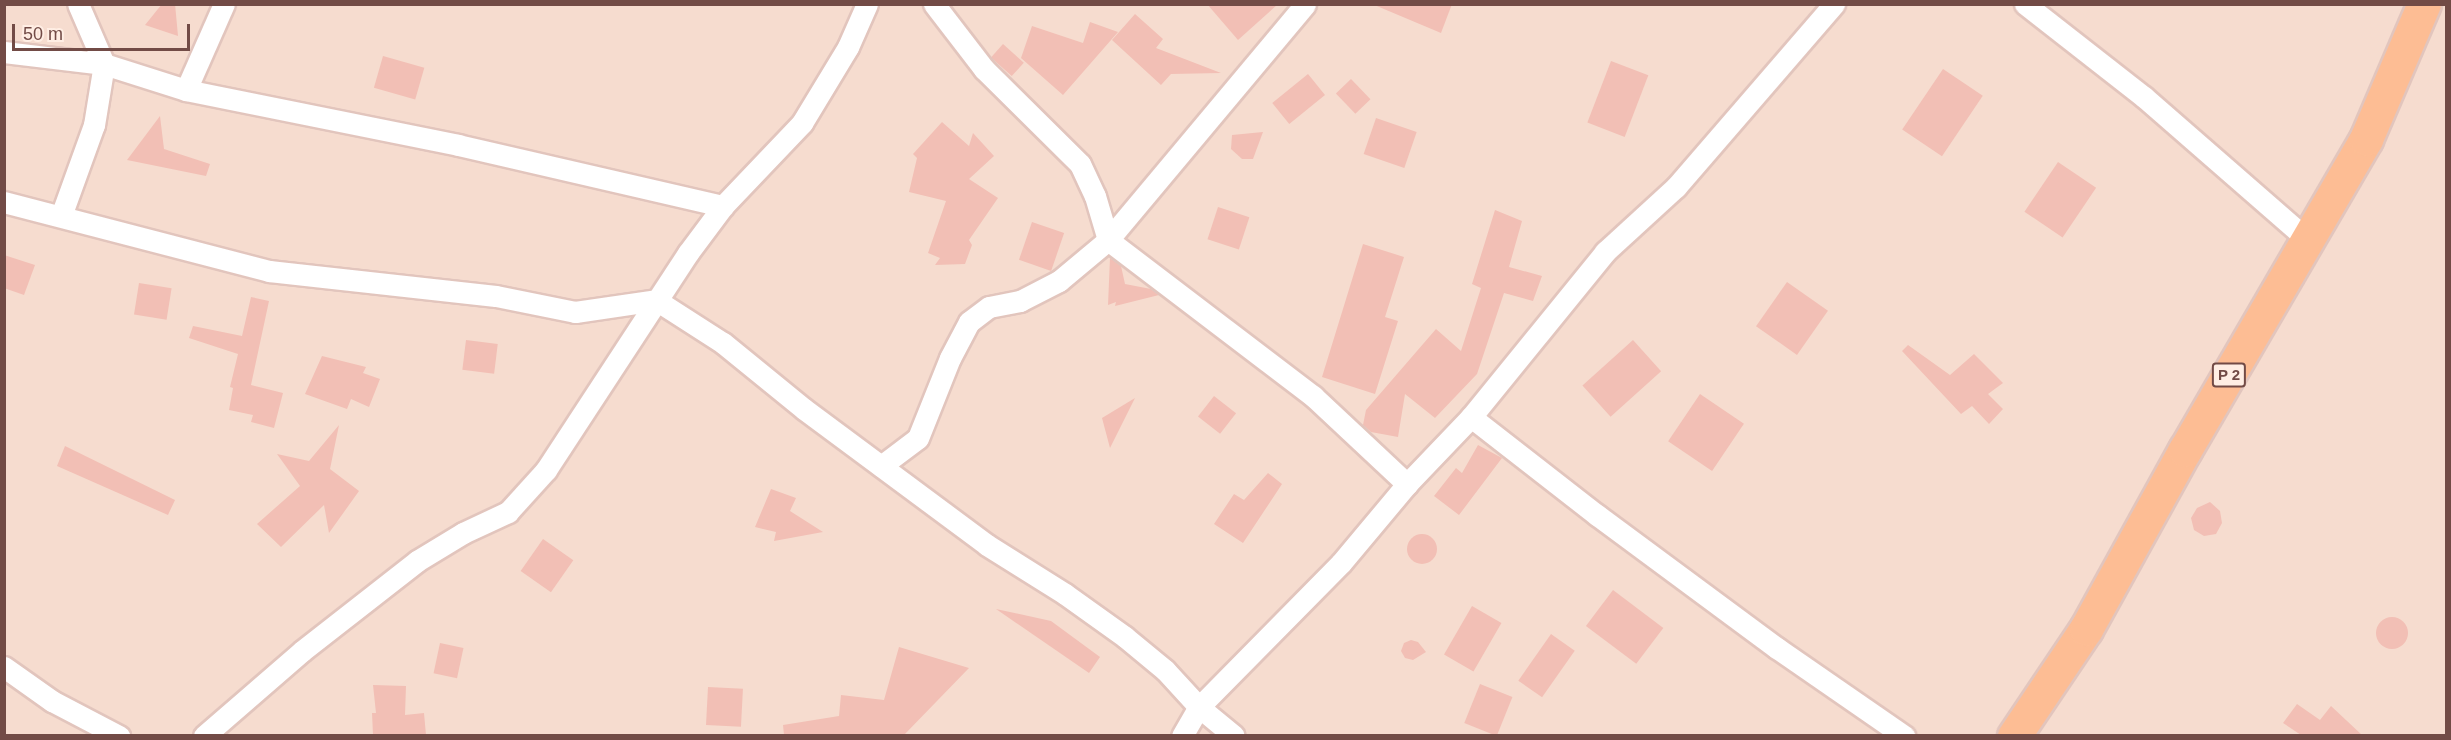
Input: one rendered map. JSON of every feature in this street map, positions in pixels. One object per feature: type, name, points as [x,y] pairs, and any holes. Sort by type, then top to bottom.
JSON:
[{"type":"main road","name":"P 2","points":[[2014,735],[2086,629],[2168,480],[2366,139],[2424,4]]},
{"type":"street","points":[[61,216],[94,125],[104,64],[78,4]]},
{"type":"street","points":[[186,90],[224,4]]},
{"type":"street","points":[[204,735],[302,651],[417,561],[463,533],[508,512],[546,470],[575,429],[656,300],[723,206],[802,123],[848,47],[867,4]]},
{"type":"street","points":[[934,4],[984,69],[1080,164],[1095,196],[1108,240],[1313,396],[1407,484]]},
{"type":"street","points":[[880,466],[918,438],[950,358],[969,322],[989,307],[1020,301],[1059,281],[1108,240],[1305,4]]},
{"type":"street","points":[[1182,735],[1198,707],[1341,563],[1407,484],[1471,417],[1605,252],[1676,187],[1834,4]]},
{"type":"street","points":[[2025,4],[2144,97],[2308,240]]},
{"type":"street","points":[[4,52],[104,64],[186,90],[458,145],[723,206]]},
{"type":"street","points":[[4,202],[269,271],[496,296],[575,312],[656,300],[723,343],[804,410],[987,545],[1065,594],[1125,637],[1165,670],[1198,707],[1234,735]]},
{"type":"street","points":[[1471,417],[1644,550],[1777,648],[1904,735]]},
{"type":"street","points":[[4,667],[52,701],[119,735]]},
{"type":"shaded area","points":[[5,5],[2446,5],[2446,735],[5,735]]},
{"type":"building","points":[[162,4],[175,4],[178,36],[145,25]]},
{"type":"building","points":[[1207,4],[1278,4],[1238,40]]},
{"type":"building","points":[[1372,4],[1452,4],[1441,33]]},
{"type":"building","points":[[1135,14],[1163,39],[1156,48],[1221,73],[1171,74],[1161,85],[1112,40]]},
{"type":"building","points":[[1090,22],[1118,32],[1063,95],[1021,58],[1032,26],[1083,43]]},
{"type":"building","points":[[1003,44],[1024,63],[1012,76],[991,57]]},
{"type":"building","points":[[383,56],[424,68],[415,100],[374,88]]},
{"type":"building","points":[[1611,61],[1648,75],[1625,137],[1587,123]]},
{"type":"building","points":[[1943,69],[1983,96],[1942,156],[1902,130]]},
{"type":"building","points":[[1308,74],[1325,95],[1289,124],[1272,103]]},
{"type":"building","points":[[1351,79],[1370,99],[1355,114],[1336,94]]},
{"type":"building","points":[[160,116],[164,149],[210,164],[206,176],[127,160]]},
{"type":"building","points":[[1376,118],[1417,132],[1404,168],[1364,154]]},
{"type":"building","points":[[942,122],[969,146],[973,133],[994,156],[969,179],[998,198],[969,240],[972,245],[965,264],[935,265],[940,258],[928,253],[946,201],[909,192],[917,158],[913,154]]},
{"type":"building","points":[[1263,132],[1253,159],[1242,159],[1231,149],[1232,135]]},
{"type":"building","points":[[2058,162],[2096,188],[2063,237],[2024,212]]},
{"type":"building","points":[[1218,207],[1249,217],[1239,250],[1207,239]]},
{"type":"building","points":[[1495,210],[1522,221],[1509,267],[1542,276],[1533,301],[1504,293],[1477,374],[1435,418],[1405,394],[1398,437],[1371,432],[1363,425],[1366,410],[1436,329],[1461,351],[1481,288],[1472,284]]},
{"type":"building","points":[[1032,222],[1064,233],[1051,271],[1019,260]]},
{"type":"building","points":[[1363,244],[1404,257],[1385,317],[1398,321],[1375,394],[1322,377]]},
{"type":"building","points":[[4,255],[35,265],[24,295],[4,288]]},
{"type":"building","points":[[1110,258],[1121,266],[1125,284],[1151,289],[1159,295],[1115,306],[1116,302],[1108,305]]},
{"type":"building","points":[[1787,282],[1828,311],[1797,355],[1756,326]]},
{"type":"building","points":[[139,283],[172,288],[167,320],[134,315]]},
{"type":"building","points":[[251,297],[269,301],[251,385],[283,393],[274,428],[251,422],[253,415],[229,410],[233,388],[230,387],[238,354],[189,338],[193,326],[242,336]]},
{"type":"building","points":[[466,340],[498,344],[494,374],[462,370]]},
{"type":"building","points":[[1633,340],[1661,371],[1611,417],[1582,386]]},
{"type":"building","points":[[1908,345],[1950,375],[1974,354],[2003,383],[1988,394],[2003,409],[1989,424],[1972,406],[1961,414],[1902,351]]},
{"type":"building","points":[[322,356],[366,367],[363,373],[380,379],[369,407],[351,399],[347,409],[305,394]]},
{"type":"building","points":[[1700,394],[1744,424],[1712,471],[1668,441]]},
{"type":"building","points":[[1214,396],[1236,413],[1220,434],[1198,416]]},
{"type":"building","points":[[1135,398],[1110,448],[1102,418]]},
{"type":"building","points":[[339,425],[330,469],[359,491],[329,533],[324,505],[281,547],[257,524],[300,486],[277,454],[309,461]]},
{"type":"building","points":[[1478,445],[1502,458],[1459,515],[1434,496],[1456,468],[1462,473]]},
{"type":"building","points":[[65,446],[175,500],[168,515],[57,466]]},
{"type":"building","points":[[1268,473],[1282,484],[1243,543],[1214,524],[1234,494],[1244,500]]},
{"type":"building","points":[[771,489],[796,498],[790,511],[823,532],[774,541],[776,532],[755,527]]},
{"type":"building","points":[[2210,502],[2220,511],[2222,523],[2216,534],[2204,536],[2194,530],[2191,518],[2197,508]]},
{"type":"building","points":[[1422,534],[1433,538],[1437,549],[1433,560],[1422,564],[1411,560],[1407,549],[1411,538]]},
{"type":"building","points":[[543,539],[573,560],[551,592],[521,571]]},
{"type":"building","points":[[1613,590],[1663,628],[1636,664],[1586,626]]},
{"type":"building","points":[[1472,606],[1501,623],[1473,671],[1444,654]]},
{"type":"building","points":[[996,609],[1051,621],[1100,657],[1089,673]]},
{"type":"building","points":[[2392,617],[2403,622],[2408,633],[2403,644],[2392,649],[2381,644],[2376,633],[2381,622]]},
{"type":"building","points":[[1551,634],[1575,651],[1542,697],[1518,681]]},
{"type":"building","points":[[1411,640],[1418,642],[1426,652],[1413,660],[1405,658],[1401,651],[1404,643]]},
{"type":"building","points":[[440,643],[463,648],[457,678],[434,673]]},
{"type":"building","points":[[899,647],[969,668],[904,735],[784,735],[783,725],[839,716],[841,695],[884,700]]},
{"type":"building","points":[[1480,684],[1512,697],[1497,736],[1464,723]]},
{"type":"building","points":[[373,685],[406,686],[405,715],[424,713],[426,735],[373,735],[372,713],[376,713]]},
{"type":"building","points":[[708,687],[743,689],[741,727],[706,725]]},
{"type":"building","points":[[2297,704],[2320,720],[2331,706],[2362,735],[2301,735],[2283,723]]}]
